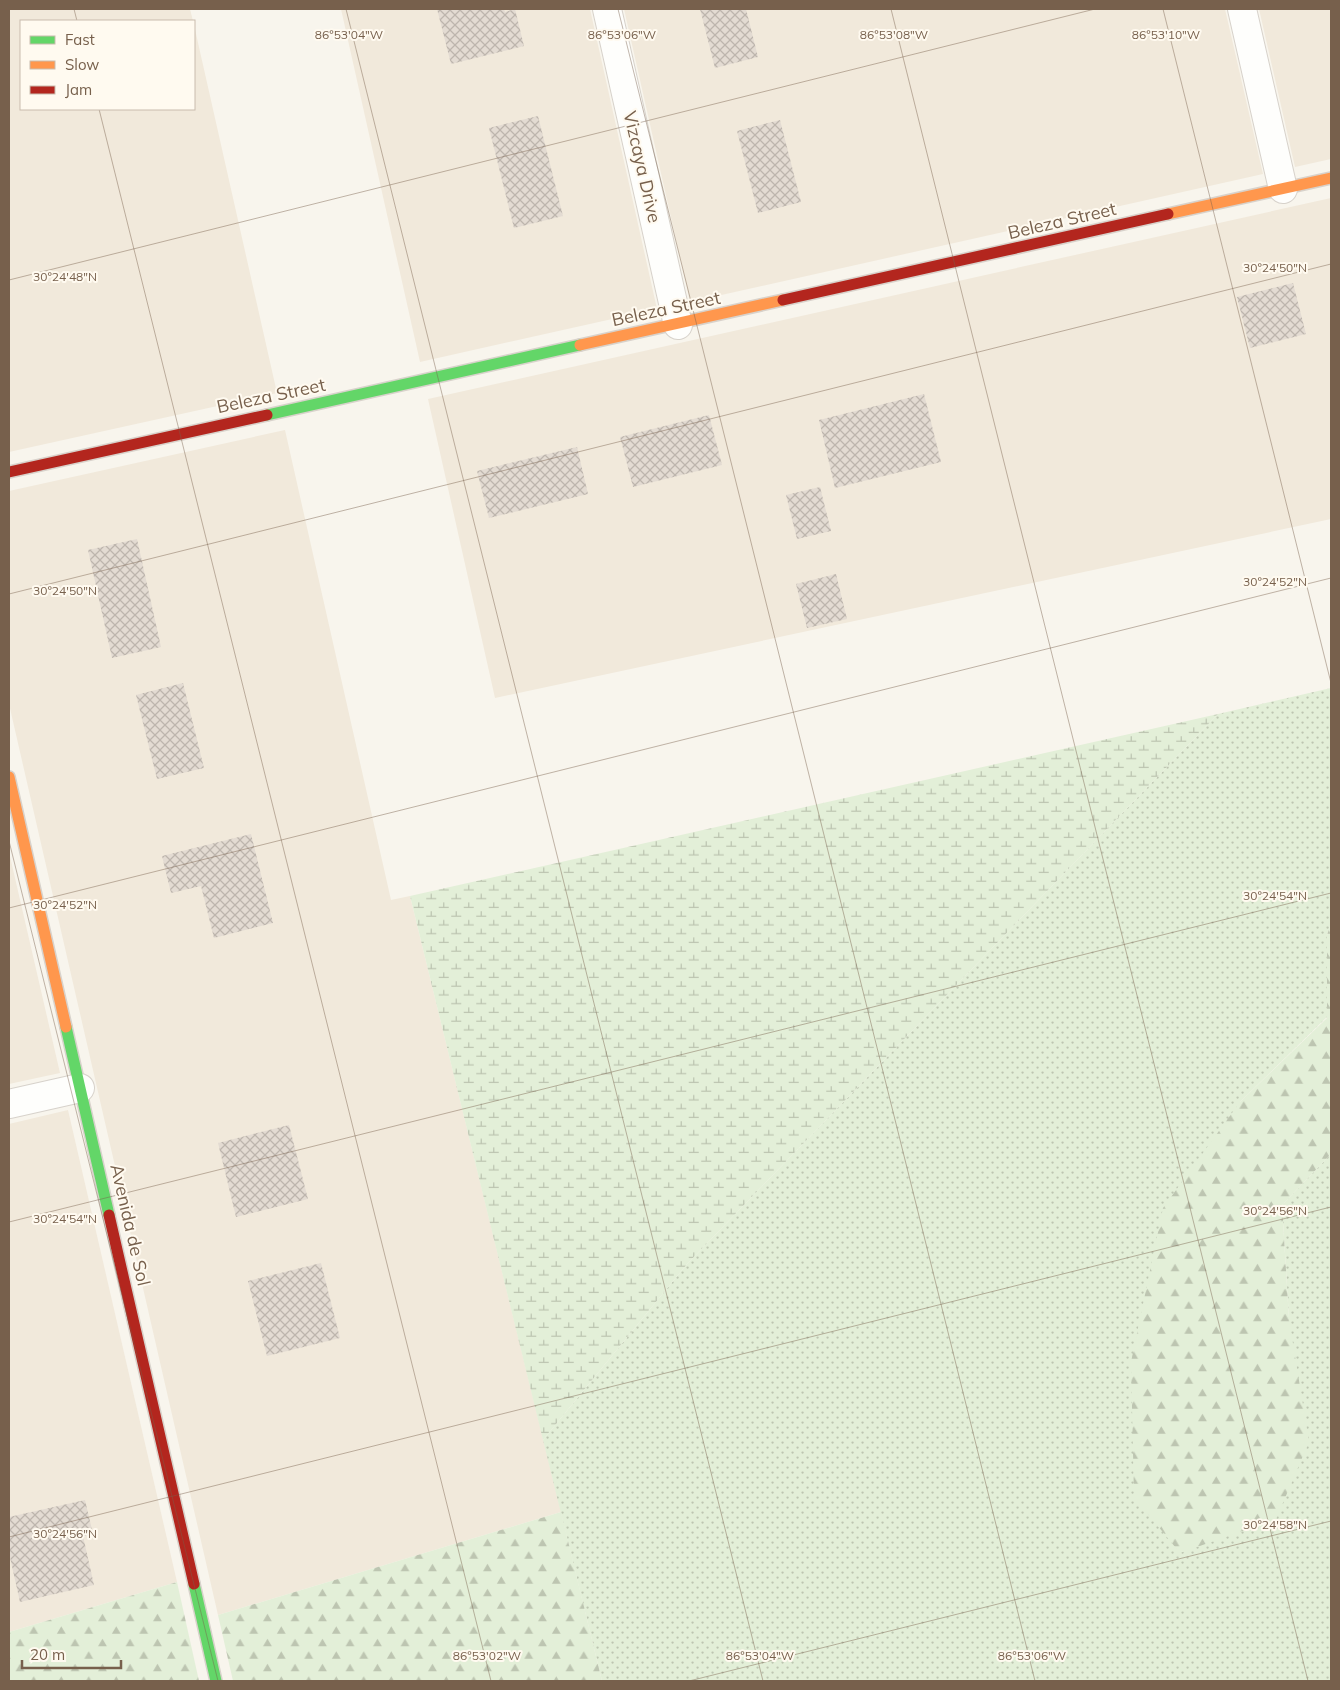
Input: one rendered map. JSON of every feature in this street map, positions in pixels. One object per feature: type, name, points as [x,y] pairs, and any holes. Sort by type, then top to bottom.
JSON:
[{"type":"street","name":"Vizcaya Drive","points":[[607,9],[678,325]]},
{"type":"street","points":[[1242,9],[1283,189]]},
{"type":"street","name":"Beleza Street","points":[[9,472],[678,325],[1331,178]]},
{"type":"street","name":"Avenida de Sol","points":[[9,777],[216,1681]]},
{"type":"street","points":[[9,1104],[80,1088]]},
{"type":"shaded area","points":[[9,9],[190,9],[193,20],[20,20],[20,110],[195,110],[195,29],[277,393],[9,452]]},
{"type":"shaded area","points":[[341,9],[590,9],[657,309],[420,362]]},
{"type":"shaded area","points":[[624,9],[1225,9],[1263,174],[690,302]]},
{"type":"shaded area","points":[[1259,9],[1331,9],[1331,159],[1295,167]]},
{"type":"shaded area","points":[[1331,198],[1331,519],[495,698],[428,399]]},
{"type":"shaded area","points":[[285,430],[391,900],[410,896],[561,1512],[218,1615],[9,704],[9,491]]},
{"type":"shaded area","points":[[9,852],[60,1073],[9,1084]]},
{"type":"shaded area","points":[[68,1110],[177,1582],[9,1632],[9,1124]]},
{"type":"green space","points":[[1331,688],[1331,923],[1327,935],[1327,1017],[1240,1102],[1289,1319],[1282,1205],[1331,1154],[1331,1681],[602,1681],[543,1440],[687,1264],[1218,714]]},
{"type":"green space","points":[[1218,714],[687,1264],[543,1440],[410,896]]},
{"type":"green space","points":[[1331,923],[1331,1154],[1282,1205],[1289,1319],[1309,1442],[1276,1519],[1180,1553],[1134,1497],[1131,1362],[1163,1208],[1240,1102],[1327,1018],[1327,935]]},
{"type":"green space","points":[[561,1512],[602,1681],[233,1681],[218,1615]]},
{"type":"green space","points":[[177,1582],[199,1681],[9,1681],[9,1632]]},
{"type":"building","points":[[437,9],[504,9],[505,12],[515,9],[524,46],[451,64]]},
{"type":"building","points":[[700,9],[746,9],[758,57],[715,68]]},
{"type":"building","points":[[538,116],[563,216],[514,228],[489,128]]},
{"type":"building","points":[[780,120],[801,202],[758,213],[737,131]]},
{"type":"building","points":[[1293,283],[1306,334],[1250,348],[1237,297]]},
{"type":"building","points":[[924,394],[941,462],[835,488],[819,420]]},
{"type":"building","points":[[709,415],[722,465],[633,487],[620,437]]},
{"type":"building","points":[[577,447],[588,494],[489,518],[477,471]]},
{"type":"building","points":[[820,487],[831,531],[797,539],[786,495]]},
{"type":"building","points":[[137,539],[161,647],[112,658],[88,550]]},
{"type":"building","points":[[836,574],[847,619],[807,628],[796,584]]},
{"type":"building","points":[[183,683],[204,768],[157,779],[136,695]]},
{"type":"building","points":[[251,834],[273,923],[214,938],[201,886],[171,893],[162,856]]},
{"type":"building","points":[[289,1125],[308,1199],[236,1217],[218,1143]]},
{"type":"building","points":[[321,1263],[340,1338],[267,1356],[248,1281]]},
{"type":"building","points":[[85,1500],[93,1534],[83,1536],[94,1585],[20,1602],[9,1553],[9,1517]]},
{"type":"traffic: fast","points":[[267,415],[580,345]]},
{"type":"traffic: fast","points":[[66,1027],[109,1215]]},
{"type":"traffic: fast","points":[[194,1584],[216,1681]]},
{"type":"traffic: slow","points":[[1168,214],[1331,178]]},
{"type":"traffic: slow","points":[[580,345],[783,300]]},
{"type":"traffic: slow","points":[[9,777],[66,1027]]},
{"type":"traffic: jam","points":[[783,300],[1168,214]]},
{"type":"traffic: jam","points":[[9,472],[267,415]]},
{"type":"traffic: jam","points":[[109,1215],[194,1584]]}]
